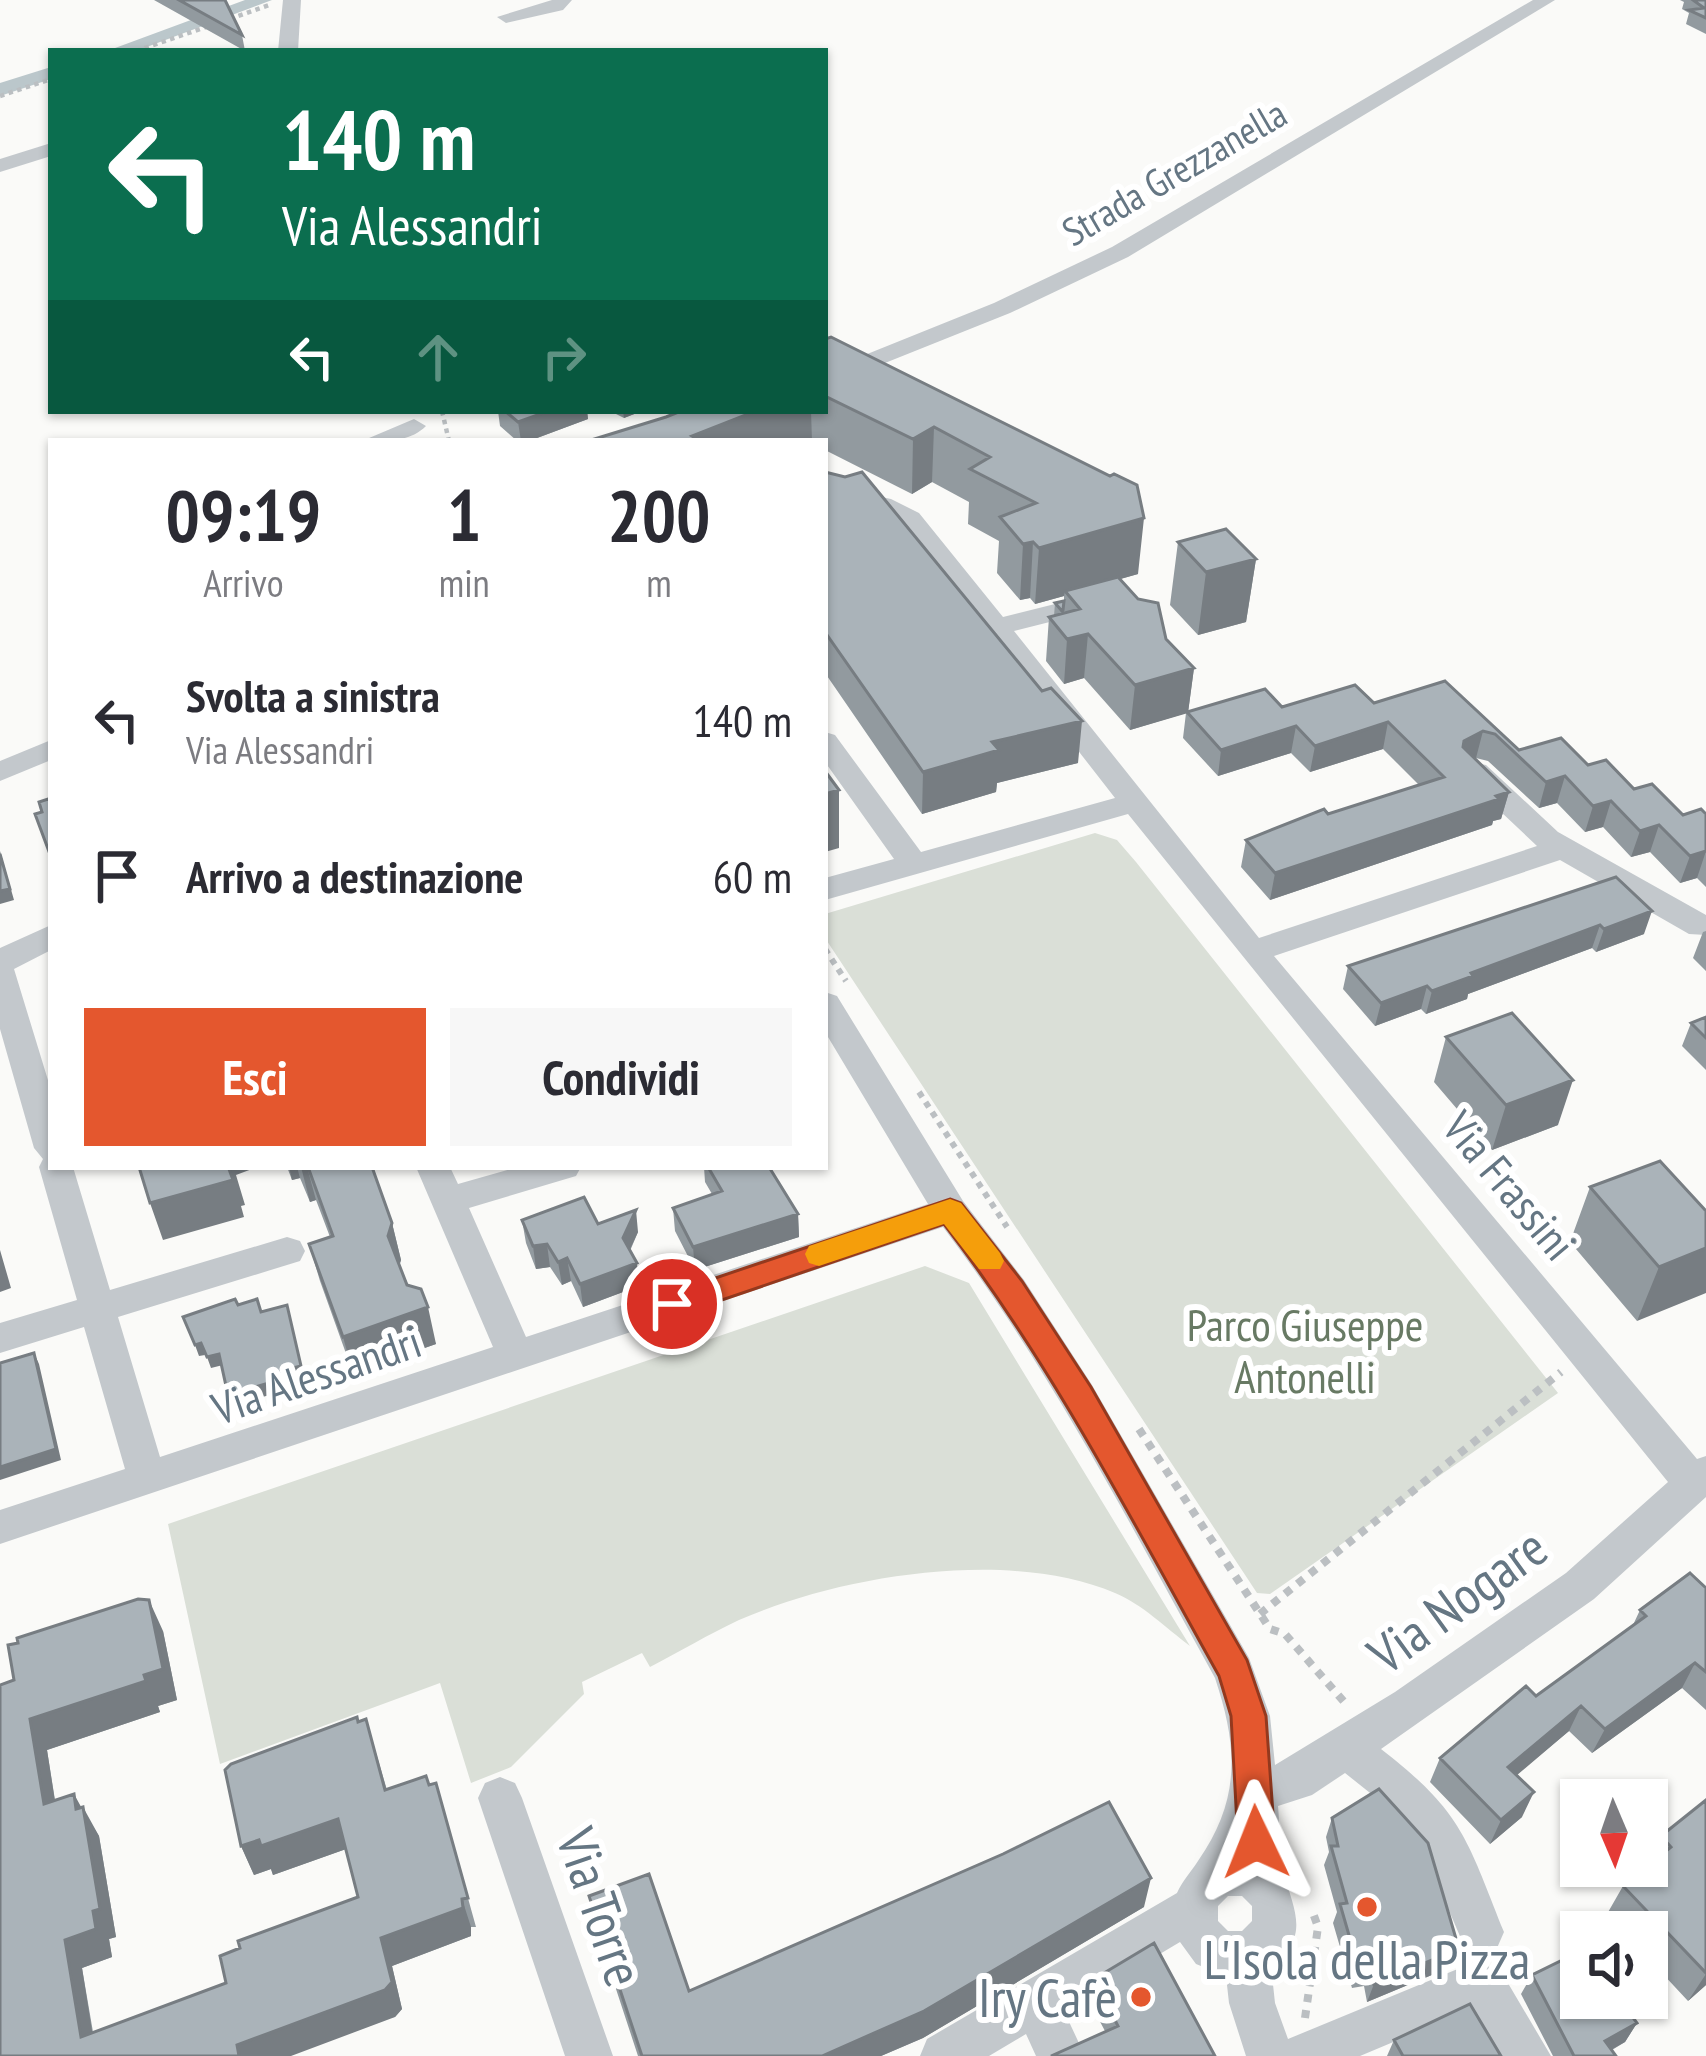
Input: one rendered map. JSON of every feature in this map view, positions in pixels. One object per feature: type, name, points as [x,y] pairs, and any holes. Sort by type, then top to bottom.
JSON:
[{"type":"street","points":[[288,0],[288,48]]},
{"type":"street","points":[[506,17],[556,6],[563,0]]},
{"type":"street","name":"Strada Grezzanella","points":[[828,379],[1120,252],[1546,0]]},
{"type":"street","points":[[0,166],[48,150]]},
{"type":"street","points":[[382,438],[415,426]]},
{"type":"street","name":"Via Frassini","points":[[828,494],[882,503],[910,518],[1000,626],[1253,952],[1699,1478]]},
{"type":"street","points":[[1000,626],[1130,593]]},
{"type":"street","points":[[828,745],[913,863]]},
{"type":"street","points":[[0,772],[48,749]]},
{"type":"street","points":[[1475,771],[1546,839],[1700,926]]},
{"type":"street","points":[[828,888],[1137,802]]},
{"type":"street","points":[[1253,952],[1564,848]]},
{"type":"street","points":[[0,962],[48,938]]},
{"type":"street","points":[[0,972],[15,1079],[48,1142]]},
{"type":"street","points":[[828,1009],[950,1211],[1012,1289],[1079,1396],[1216,1634],[1249,1716],[1263,1888]]},
{"type":"street","points":[[57,1170],[148,1481]]},
{"type":"street","points":[[516,1357],[440,1184],[542,1170]]},
{"type":"street","name":"Via Alessandri","points":[[0,1527],[950,1211]]},
{"type":"street","points":[[0,1338],[286,1251]]},
{"type":"street","name":"Via Nogare","points":[[1256,1791],[1297,1780],[1580,1586],[1699,1478]]},
{"type":"street","points":[[1358,1740],[1381,1779],[1422,1808],[1442,1839],[1481,1932]]},
{"type":"street","points":[[1256,1791],[1204,1893],[1198,1928],[1233,1952],[1270,2056]]},
{"type":"street","name":"Via Torre","points":[[500,1798],[589,2056]]},
{"type":"street","points":[[944,2056],[1204,1893],[1244,1876],[1272,1900],[1274,1931],[1259,1950],[1233,1952]]},
{"type":"street","points":[[1304,2039],[1477,1984],[1486,1989],[1527,2056]]},
{"type":"street","points":[[1034,1999],[1061,2056]]},
{"type":"path","points":[[145,48],[288,0]]},
{"type":"path","points":[[0,96],[48,80]]},
{"type":"path","points":[[1260,1614],[1557,1372]]},
{"type":"path","points":[[1270,1629],[1285,1634],[1358,1740]]},
{"type":"path","points":[[1304,2039],[1318,1927],[1310,1906]]},
{"type":"green space","name":"Parco Giuseppe Antonelli","points":[[1095,833],[1117,840],[1558,1393],[1270,1594],[1257,1593],[828,943],[828,913]]},
{"type":"green space","points":[[925,1266],[969,1283],[1190,1646],[1125,1598],[1073,1579],[977,1570],[926,1573],[826,1590],[780,1604],[728,1625],[650,1667],[642,1653],[582,1682],[584,1694],[511,1767],[471,1783],[440,1683],[220,1764],[168,1524]]},
{"type":"building","points":[[179,0],[225,0],[242,35]]},
{"type":"building","points":[[1693,0],[1706,0],[1706,18],[1689,10],[1704,8]]},
{"type":"building","points":[[828,338],[1137,485],[1144,518],[1039,548],[1033,542],[1023,544],[1000,517],[1036,503],[970,469],[990,457],[934,427],[913,439],[828,397]]},
{"type":"building","points":[[509,414],[541,414],[518,422]]},
{"type":"building","points":[[748,414],[692,436],[695,438],[598,438],[666,417]]},
{"type":"building","points":[[862,472],[1042,691],[1051,688],[1082,721],[992,742],[999,750],[923,772],[828,636],[828,473],[845,477]]},
{"type":"building","points":[[1226,529],[1256,559],[1206,572],[1178,542]]},
{"type":"building","points":[[1118,577],[1138,599],[1158,603],[1166,639],[1194,668],[1135,685],[1088,634],[1067,639],[1049,617],[1080,609],[1065,591]]},
{"type":"building","points":[[1445,681],[1519,750],[1561,738],[1588,765],[1606,760],[1634,789],[1652,784],[1683,815],[1701,809],[1706,814],[1706,851],[1690,856],[1659,825],[1640,831],[1611,801],[1593,806],[1565,776],[1546,782],[1495,734],[1483,731],[1464,741],[1463,747],[1509,792],[1496,796],[1499,799],[1275,873],[1246,840],[1324,809],[1328,814],[1444,777],[1388,722],[1315,746],[1296,726],[1221,750],[1187,712],[1265,689],[1282,707],[1355,685],[1374,703]]},
{"type":"building","points":[[828,775],[839,790],[828,793]]},
{"type":"building","points":[[48,799],[48,849],[35,814],[42,812],[39,802]]},
{"type":"building","points":[[0,854],[10,889],[0,891]]},
{"type":"building","points":[[1616,877],[1652,911],[1604,929],[1600,925],[1432,991],[1427,986],[1381,1003],[1348,966]]},
{"type":"building","points":[[1512,1013],[1573,1080],[1506,1105],[1446,1037]]},
{"type":"building","points":[[1706,1017],[1706,1038],[1691,1023]]},
{"type":"building","points":[[1660,1161],[1706,1211],[1706,1248],[1659,1267],[1590,1187]]},
{"type":"building","points":[[140,1170],[229,1170],[233,1180],[150,1203]]},
{"type":"building","points":[[309,1170],[373,1170],[392,1223],[388,1236],[407,1285],[421,1289],[428,1307],[343,1337],[309,1244],[333,1236]]},
{"type":"building","points":[[710,1170],[771,1170],[798,1214],[693,1247],[673,1208],[722,1191]]},
{"type":"building","points":[[584,1197],[598,1224],[636,1210],[623,1238],[637,1263],[580,1284],[567,1258],[558,1262],[547,1244],[533,1246],[522,1220]]},
{"type":"building","points":[[235,1299],[238,1305],[257,1299],[261,1312],[287,1305],[301,1366],[285,1370],[286,1378],[228,1395],[219,1354],[207,1357],[201,1343],[195,1345],[183,1317]]},
{"type":"building","points":[[34,1353],[56,1449],[0,1467],[0,1363]]},
{"type":"building","points":[[1690,1573],[1706,1588],[1706,1672],[1695,1663],[1605,1729],[1581,1706],[1508,1767],[1534,1792],[1501,1820],[1440,1758],[1526,1686],[1536,1696],[1646,1616],[1640,1610]]},
{"type":"building","points":[[138,1599],[149,1600],[163,1669],[144,1675],[146,1681],[30,1719],[44,1804],[74,1794],[76,1809],[83,1807],[100,1909],[93,1911],[96,1929],[65,1940],[81,2037],[226,1983],[220,1956],[240,1948],[238,1941],[358,1897],[338,1819],[261,1846],[259,1840],[241,1846],[225,1770],[357,1717],[358,1722],[366,1719],[385,1790],[426,1776],[429,1785],[436,1783],[468,1898],[462,1899],[463,1908],[381,1938],[392,1982],[385,1990],[237,2045],[239,2056],[0,2056],[0,1685],[14,1680],[8,1645]]},
{"type":"building","points":[[1379,1789],[1428,1843],[1459,1949],[1374,1984],[1372,1968],[1359,1970],[1340,1904],[1347,1903],[1331,1846],[1338,1846],[1332,1818]]},
{"type":"building","points":[[1706,1800],[1706,1973],[1668,1933],[1668,1911],[1647,1911],[1624,1887],[1668,1887],[1668,1830]]},
{"type":"building","points":[[1109,1802],[1151,1878],[924,2011],[822,2056],[642,2056],[589,1896],[649,1874],[689,1991],[1003,1854]]},
{"type":"building","points":[[1154,1943],[1215,2056],[1051,2056],[1118,2026],[1094,1979]]},
{"type":"building","points":[[1560,1961],[1560,2019],[1634,2019],[1637,2023],[1605,2041],[1616,2056],[1574,2056],[1532,1975]]},
{"type":"building","points":[[1470,2004],[1501,2056],[1403,2056],[1394,2040]]},
{"type":"waterway","points":[[126,48],[263,0]]},
{"type":"waterway","points":[[0,90],[48,74]]},
{"type":"slow traffic","points":[[819,1254],[950,1211],[989,1261]]},
{"type":"place","name":"L'Isola della Pizza","points":[[1367,1907]]},
{"type":"place","name":"Iry Cafè","points":[[1141,1997]]},
{"type":"route","points":[[672,1304],[950,1211],[1012,1289],[1216,1634],[1249,1716],[1256,1842]]}]
